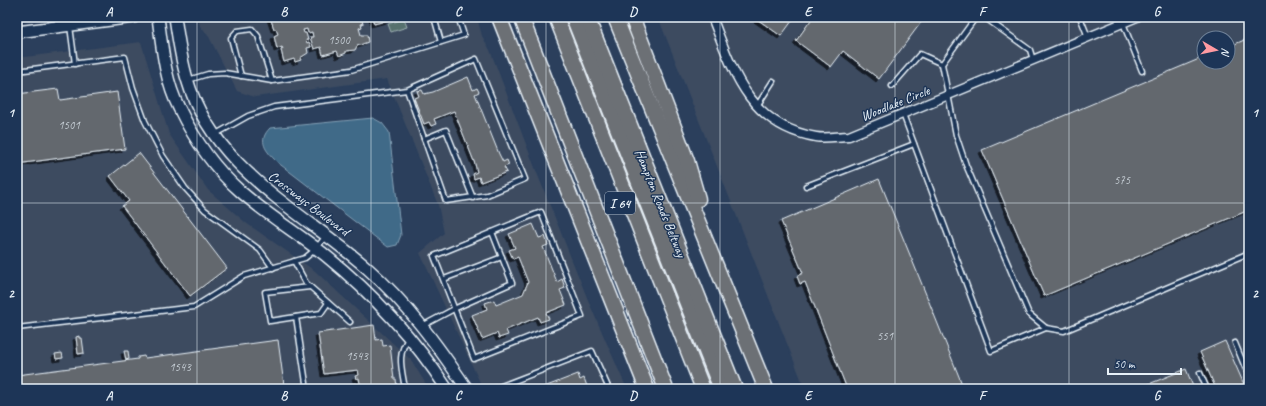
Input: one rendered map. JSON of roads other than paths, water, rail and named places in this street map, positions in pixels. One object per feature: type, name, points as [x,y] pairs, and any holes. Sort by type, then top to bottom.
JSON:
[{"type":"highway","points":[[499,17],[646,389]]},
{"type":"highway","points":[[521,17],[666,389]]},
{"type":"highway","name":"I 64","points":[[546,17],[693,389]]},
{"type":"highway","points":[[556,17],[703,389]]},
{"type":"highway","points":[[573,17],[721,389]]},
{"type":"highway","name":"Hampton Roads Beltway","points":[[586,17],[735,389]]},
{"type":"highway","points":[[596,17],[619,98]]},
{"type":"highway","points":[[615,17],[766,389]]},
{"type":"highway","points":[[632,17],[687,161],[721,276]]},
{"type":"street","points":[[17,32],[134,17]]},
{"type":"street","points":[[158,17],[167,75],[178,107],[195,137],[216,166],[239,191],[316,249],[350,277],[409,338],[447,389]]},
{"type":"street","name":"Crossways Boulevard","points":[[175,17],[181,55],[187,80],[204,118],[214,135],[234,161],[260,185],[369,270],[421,326],[467,389]]},
{"type":"street","name":"Woodlake Circle","points":[[712,17],[734,72],[744,92],[762,113],[788,130],[817,138],[850,136],[1137,17]]},
{"type":"lane","points":[[434,17],[441,42]]},
{"type":"lane","points":[[187,80],[208,74],[225,73],[272,80],[351,70],[464,35],[458,17]]},
{"type":"lane","points":[[976,17],[942,64],[947,96],[956,135],[966,165],[1029,314],[1046,328],[1064,331],[1249,253]]},
{"type":"lane","points":[[984,17],[1030,50],[1034,60]]},
{"type":"lane","points":[[1080,17],[1088,38]]},
{"type":"lane","points":[[1123,23],[1142,71]]},
{"type":"lane","points":[[70,25],[75,64]]},
{"type":"lane","points":[[241,76],[231,38],[237,31],[252,30],[258,36],[272,80]]},
{"type":"lane","points":[[892,86],[920,54],[942,64]]},
{"type":"lane","points":[[17,71],[125,57],[133,88],[146,122],[163,156],[185,188],[205,210],[260,250],[273,268]]},
{"type":"lane","points":[[214,135],[248,116],[274,107],[407,90],[476,59],[525,180],[487,195],[446,201],[407,90]]},
{"type":"lane","points":[[756,106],[773,81]]},
{"type":"lane","points":[[903,114],[990,351],[1046,328]]},
{"type":"lane","points":[[424,139],[446,130],[473,198]]},
{"type":"lane","points":[[806,186],[914,144]]},
{"type":"lane","points":[[540,212],[582,316],[474,359],[456,308],[434,256],[492,232],[540,212]]},
{"type":"lane","points":[[421,326],[456,308],[512,284],[492,232]]},
{"type":"lane","points":[[17,328],[194,306],[244,276],[305,258],[316,249],[326,235]]},
{"type":"lane","points":[[444,279],[502,257]]},
{"type":"lane","points":[[294,261],[310,287],[350,322]]},
{"type":"lane","points":[[310,287],[265,292],[270,321],[321,313],[328,303]]},
{"type":"lane","points":[[296,317],[306,383]]},
{"type":"lane","points":[[405,389],[400,354],[402,346],[409,338]]},
{"type":"lane","points":[[1235,343],[1249,376]]},
{"type":"lane","points":[[497,389],[496,388],[592,351],[609,389]]},
{"type":"lane","points":[[1200,373],[1206,389]]}]
